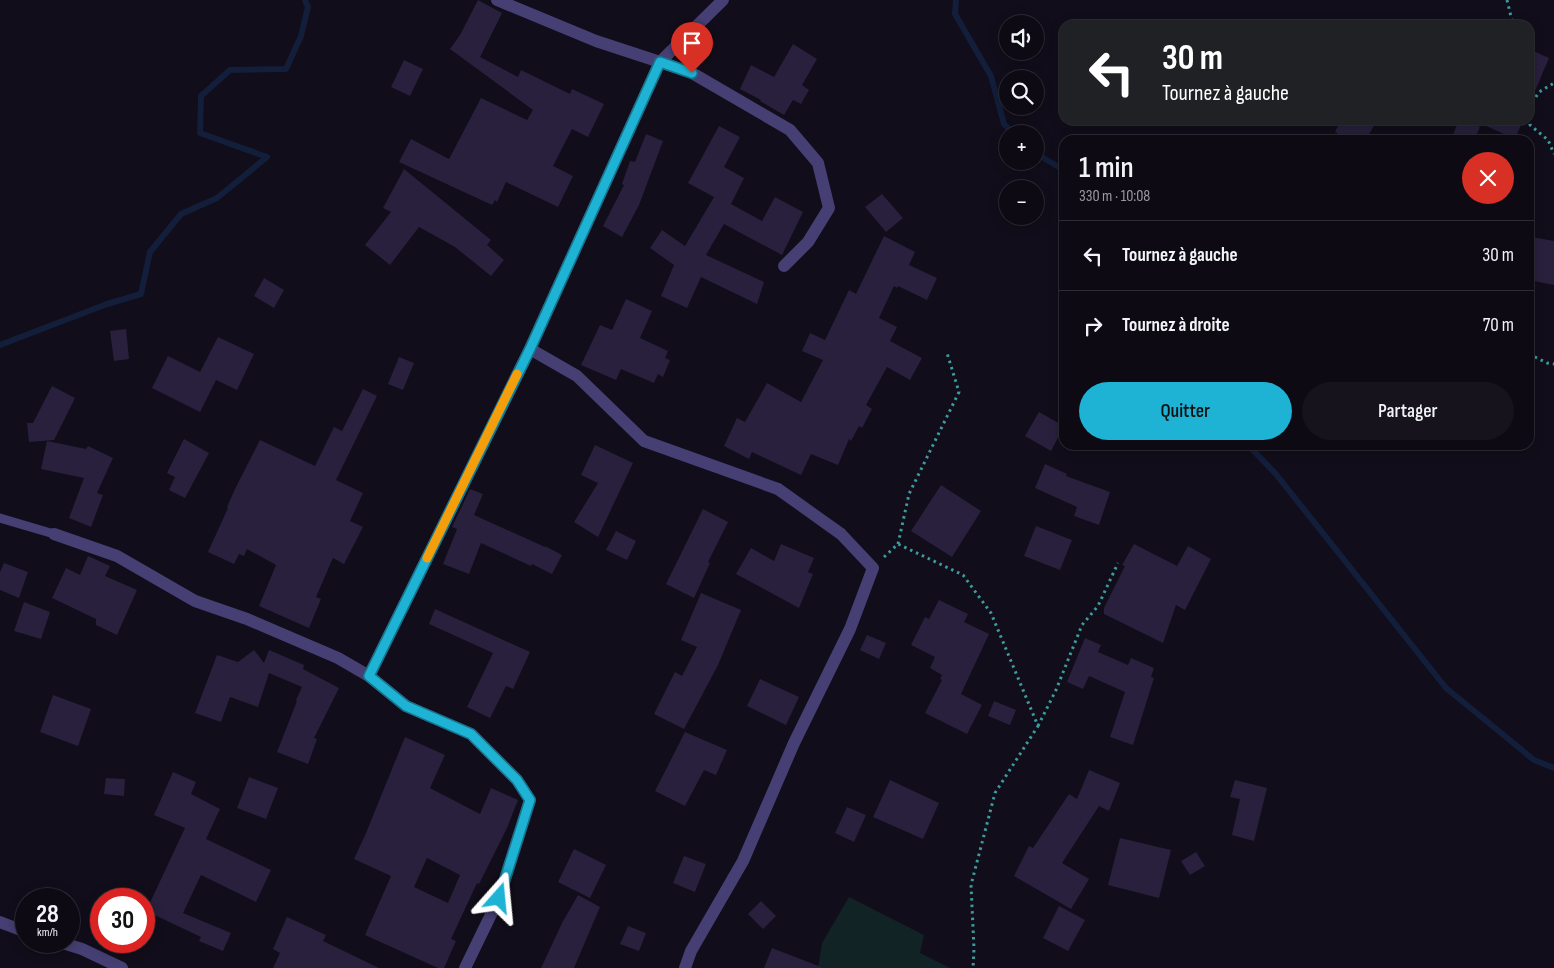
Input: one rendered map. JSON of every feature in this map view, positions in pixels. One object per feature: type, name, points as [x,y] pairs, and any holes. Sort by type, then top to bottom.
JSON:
[{"type":"street","points":[[497,0],[596,41],[692,73],[790,130],[818,163],[829,208],[808,242],[784,266]]},
{"type":"street","points":[[369,676],[530,349],[660,62],[723,0]]},
{"type":"street","points":[[530,349],[577,376],[644,441],[778,489],[841,534],[873,568],[850,628],[794,743],[743,861],[691,951],[684,968]]},
{"type":"street","points":[[54,534],[117,556],[195,601],[247,619],[338,658],[369,676],[406,706],[471,734],[517,780],[530,800],[499,898],[465,968]]},
{"type":"street","points":[[0,922],[15,928]]},
{"type":"street","points":[[80,948],[122,968]]},
{"type":"lane","points":[[0,518],[54,534]]},
{"type":"path","points":[[1507,0],[1512,20]]},
{"type":"path","points":[[1534,102],[1540,92],[1554,83]]},
{"type":"path","points":[[1530,125],[1548,140],[1554,154]]},
{"type":"path","points":[[873,568],[898,544],[909,494],[959,392],[947,354]]},
{"type":"path","points":[[1534,357],[1546,363],[1554,364]]},
{"type":"path","points":[[898,544],[963,575],[991,613],[1038,726]]},
{"type":"path","points":[[973,968],[971,885],[995,793],[1038,726],[1056,690],[1082,625],[1098,606],[1118,563]]},
{"type":"shaded area","points":[[849,897],[924,935],[920,953],[950,968],[818,968],[822,943]]},
{"type":"building","points":[[478,0],[502,13],[480,57],[518,77],[521,70],[570,94],[572,89],[604,104],[588,137],[572,129],[553,166],[573,176],[558,207],[506,182],[497,202],[495,200],[492,205],[399,162],[411,139],[449,159],[481,98],[527,120],[533,110],[450,49],[460,35]]},
{"type":"building","points":[[793,44],[817,59],[802,85],[809,90],[801,104],[793,100],[784,115],[740,89],[751,65],[774,77]]},
{"type":"building","points":[[1534,51],[1549,58],[1534,93]]},
{"type":"building","points":[[404,60],[423,69],[410,96],[391,87]]},
{"type":"building","points":[[1338,125],[1374,125],[1369,135],[1340,135],[1335,132]]},
{"type":"building","points":[[1457,125],[1475,125],[1480,127],[1476,135],[1453,135]]},
{"type":"building","points":[[1484,125],[1521,125],[1517,135],[1506,135]]},
{"type":"building","points":[[719,126],[740,137],[724,167],[744,178],[731,204],[762,221],[775,197],[803,212],[782,255],[724,224],[706,255],[764,282],[757,304],[701,277],[687,308],[661,296],[674,265],[650,248],[662,230],[685,246],[714,197],[688,183]]},
{"type":"building","points":[[646,134],[663,141],[639,205],[622,237],[603,226],[624,185],[622,184],[630,161],[635,162]]},
{"type":"building","points":[[404,169],[491,240],[487,245],[504,260],[491,276],[455,247],[419,227],[390,265],[365,245],[391,212],[383,208]]},
{"type":"building","points":[[882,194],[903,218],[886,232],[865,207]]},
{"type":"building","points":[[884,236],[915,252],[909,265],[937,278],[927,300],[898,286],[897,288],[894,286],[879,318],[897,327],[890,341],[922,358],[910,380],[887,367],[866,405],[872,409],[862,428],[859,426],[851,441],[849,439],[838,465],[811,454],[801,475],[752,452],[749,459],[724,446],[737,418],[745,422],[767,383],[801,402],[823,360],[802,351],[810,333],[825,340],[849,290],[856,294]]},
{"type":"building","points":[[1534,237],[1554,241],[1554,285],[1534,281]]},
{"type":"building","points":[[264,278],[284,290],[274,308],[254,296]]},
{"type":"building","points":[[626,299],[652,311],[640,338],[668,351],[665,358],[670,360],[663,377],[658,374],[654,383],[621,369],[616,380],[581,365],[600,325],[612,330]]},
{"type":"building","points":[[126,329],[129,359],[114,361],[110,331]]},
{"type":"building","points":[[218,337],[254,354],[237,390],[216,380],[200,412],[152,388],[168,356],[200,372]]},
{"type":"building","points":[[399,357],[414,363],[403,390],[388,384]]},
{"type":"building","points":[[52,386],[75,398],[54,440],[29,442],[27,423],[33,423]]},
{"type":"building","points":[[363,389],[377,396],[336,480],[363,493],[350,521],[363,527],[344,564],[333,558],[316,597],[321,599],[309,628],[259,606],[276,565],[247,549],[244,556],[239,554],[234,564],[208,552],[235,489],[260,440],[315,466],[334,427],[342,431]]},
{"type":"building","points":[[1039,412],[1059,423],[1059,436],[1051,451],[1025,436]]},
{"type":"building","points":[[184,439],[209,453],[185,498],[169,490],[175,477],[167,473]]},
{"type":"building","points":[[47,441],[86,449],[88,446],[113,458],[97,493],[103,495],[91,527],[69,518],[84,478],[41,469]]},
{"type":"building","points":[[595,445],[633,463],[598,537],[574,522],[598,483],[581,475]]},
{"type":"building","points":[[1045,464],[1067,474],[1066,476],[1110,492],[1099,525],[1074,516],[1077,507],[1035,488]]},
{"type":"building","points":[[941,485],[981,511],[952,557],[911,531]]},
{"type":"building","points":[[470,489],[483,494],[474,515],[562,555],[552,574],[481,543],[469,574],[443,564],[457,529],[452,527]]},
{"type":"building","points":[[703,509],[728,522],[708,562],[710,563],[694,598],[666,584]]},
{"type":"building","points":[[1036,526],[1072,540],[1060,570],[1024,556]]},
{"type":"building","points":[[616,531],[636,541],[627,560],[606,550]]},
{"type":"building","points":[[781,544],[814,558],[808,572],[813,574],[799,608],[736,574],[751,548],[774,561]]},
{"type":"building","points":[[1134,544],[1177,566],[1188,546],[1211,559],[1185,610],[1176,605],[1163,643],[1104,614],[1104,608],[1125,566],[1122,565]]},
{"type":"building","points":[[88,556],[110,566],[105,576],[137,590],[117,635],[96,625],[96,619],[52,598],[66,568],[80,575]]},
{"type":"building","points":[[4,563],[28,572],[19,598],[0,590],[0,572]]},
{"type":"building","points":[[701,593],[741,610],[718,665],[684,729],[654,714],[675,672],[682,676],[697,647],[681,640]]},
{"type":"building","points":[[939,600],[968,614],[964,622],[989,634],[961,694],[982,705],[967,734],[925,713],[942,680],[940,679],[942,675],[930,668],[935,657],[911,645],[925,617],[929,619]]},
{"type":"building","points":[[24,602],[50,612],[41,639],[14,631]]},
{"type":"building","points":[[435,609],[530,652],[513,689],[506,686],[490,718],[467,707],[493,653],[429,624]]},
{"type":"building","points":[[867,635],[886,643],[879,659],[860,650]]},
{"type":"building","points":[[1085,638],[1101,645],[1098,652],[1128,665],[1131,658],[1154,668],[1151,677],[1154,678],[1133,745],[1110,737],[1125,692],[1089,676],[1083,689],[1067,682]]},
{"type":"building","points":[[254,650],[264,663],[269,650],[304,665],[303,669],[339,688],[314,738],[317,739],[308,764],[277,752],[302,687],[269,673],[258,707],[230,697],[221,722],[195,713],[217,655],[238,662]]},
{"type":"building","points":[[760,679],[799,697],[786,725],[747,706]]},
{"type":"building","points":[[53,695],[91,709],[78,746],[40,732]]},
{"type":"building","points":[[994,701],[1016,710],[1010,725],[988,716]]},
{"type":"building","points":[[685,732],[727,750],[716,775],[704,770],[685,806],[655,791]]},
{"type":"building","points":[[405,737],[445,755],[430,788],[480,814],[491,788],[518,800],[507,828],[479,884],[477,883],[451,939],[456,941],[444,968],[438,968],[365,935],[391,876],[354,859]],"holes":[[[427,858],[460,875],[448,903],[414,887]]]},
{"type":"building","points":[[1089,770],[1120,783],[1109,811],[1099,806],[1062,863],[1089,879],[1071,909],[1014,876],[1029,846],[1033,848],[1069,794],[1077,799]]},
{"type":"building","points":[[173,772],[196,782],[191,794],[220,809],[206,839],[271,870],[256,902],[201,875],[183,913],[231,933],[223,951],[199,941],[201,937],[155,915],[155,892],[185,828],[154,815]]},
{"type":"building","points":[[249,777],[278,788],[266,819],[237,808]]},
{"type":"building","points":[[106,778],[125,779],[124,796],[104,794]]},
{"type":"building","points":[[890,780],[939,803],[923,839],[873,817]]},
{"type":"building","points":[[1235,780],[1267,788],[1254,841],[1232,835],[1240,799],[1230,797]]},
{"type":"building","points":[[847,807],[866,815],[854,842],[835,833]]},
{"type":"building","points":[[1120,838],[1171,850],[1159,898],[1108,885]]},
{"type":"building","points":[[574,849],[606,865],[590,898],[558,882]]},
{"type":"building","points":[[1196,852],[1205,866],[1190,875],[1181,861]]},
{"type":"building","points":[[684,856],[706,864],[695,892],[673,883]]},
{"type":"building","points":[[578,895],[600,907],[574,968],[541,968],[562,923]]},
{"type":"building","points":[[761,901],[776,916],[763,929],[748,914]]},
{"type":"building","points":[[1059,906],[1085,920],[1068,951],[1043,938]]},
{"type":"building","points":[[287,917],[326,935],[323,941],[379,968],[273,968],[280,953],[273,949]]},
{"type":"building","points":[[628,926],[646,933],[639,951],[620,944]]},
{"type":"building","points":[[772,948],[821,967],[821,968],[764,968]]},
{"type":"waterway","points":[[0,345],[107,304],[141,294],[150,252],[181,214],[217,198],[267,157],[200,133],[201,96],[230,70],[286,69],[301,36],[308,7],[305,0]]},
{"type":"waterway","points":[[956,0],[955,14],[991,76],[1005,125]]},
{"type":"waterway","points":[[1044,158],[1059,167]]},
{"type":"waterway","points":[[1253,450],[1275,473],[1446,688],[1534,760],[1554,768]]},
{"type":"slow traffic","points":[[427,558],[517,374]]},
{"type":"route","points":[[499,898],[530,800],[517,780],[471,734],[406,706],[369,676],[530,349],[660,62],[692,73]]}]
